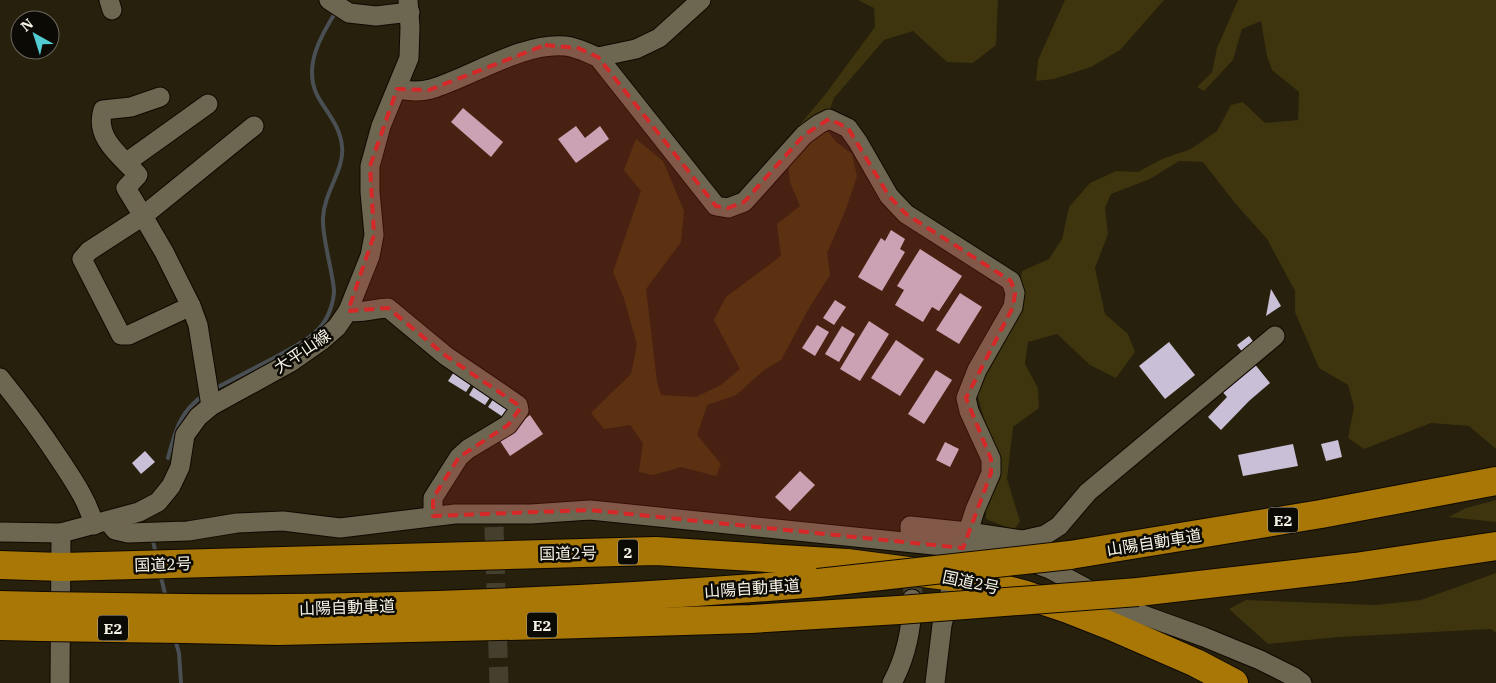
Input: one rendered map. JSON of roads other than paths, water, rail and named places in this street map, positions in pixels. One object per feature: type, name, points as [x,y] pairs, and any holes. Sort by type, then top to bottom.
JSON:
[{"type":"highway","name":"山陽自動車道","points":[[184,619],[271,609],[539,601],[818,584],[1070,556],[1321,514],[1496,481]]},
{"type":"highway","name":"山陽自動車道","points":[[0,606],[42,616],[184,619],[278,631],[751,619],[906,602],[1138,592],[1355,567],[1496,546]]},
{"type":"highway","name":"国道2号","points":[[0,566],[62,567],[656,551],[848,563],[954,577],[1023,594],[1068,609],[1196,663],[1234,683]]},
{"type":"highway","name":"山陽自動車道","points":[[0,626],[42,616]]},
{"type":"street","points":[[598,57],[636,49],[659,38],[701,0]]},
{"type":"street","points":[[336,4],[349,13],[376,16],[409,6]]},
{"type":"street","name":"大平山線","points":[[0,532],[61,533],[139,512],[158,502],[172,486],[180,467],[185,435],[209,397],[291,362],[337,327],[348,311],[370,256],[374,235],[370,192],[370,166],[381,126],[409,58],[409,6]]},
{"type":"street","points":[[396,89],[407,91],[429,90],[496,62],[545,46],[578,48],[598,57],[716,206],[728,208],[744,202],[804,135],[818,124],[829,119],[848,128],[889,196],[906,214],[1011,281],[1015,293],[1013,307],[977,370],[966,398],[969,411],[991,459],[990,473],[975,510],[954,577],[942,625],[935,683]]},
{"type":"street","points":[[160,97],[132,107],[103,110],[100,119],[103,136],[138,175],[126,188],[164,252],[191,306],[198,325],[209,397]]},
{"type":"street","points":[[127,162],[208,104]]},
{"type":"street","points":[[191,306],[129,335],[121,335],[82,260],[89,252],[143,216],[254,126]]},
{"type":"street","points":[[348,311],[358,313],[376,308],[388,308],[446,356],[518,405],[519,410],[508,425],[468,449],[459,457],[433,498],[433,516]]},
{"type":"street","points":[[0,378],[30,414],[67,470],[91,513],[101,523],[114,530],[128,533],[188,531],[237,522],[283,521],[340,528],[455,514],[494,521],[530,514],[590,510],[966,540],[1024,540],[1044,535],[1058,526],[1088,492],[1275,336]]},
{"type":"street","points":[[910,530],[910,526],[966,540],[1050,569],[1121,607],[1232,649],[1294,677],[1302,683]]},
{"type":"street","points":[[60,683],[61,533]]},
{"type":"street","points":[[892,683],[905,651],[912,622],[906,602]]},
{"type":"waterway","points":[[214,389],[305,340],[322,325],[331,308],[334,290],[324,235],[323,218],[324,208],[338,172],[342,146],[336,125],[317,95],[312,73],[313,62],[320,40],[337,10]]},
{"type":"waterway","points":[[168,458],[180,422],[189,408],[204,395]]},
{"type":"waterway","points":[[152,537],[156,554]]},
{"type":"waterway","points":[[160,573],[166,598]]},
{"type":"waterway","points":[[175,639],[179,653],[181,683]]},
{"type":"tunnel","points":[[494,527],[499,683]]},
{"type":"tunnel","points":[[910,530],[913,595]]}]
